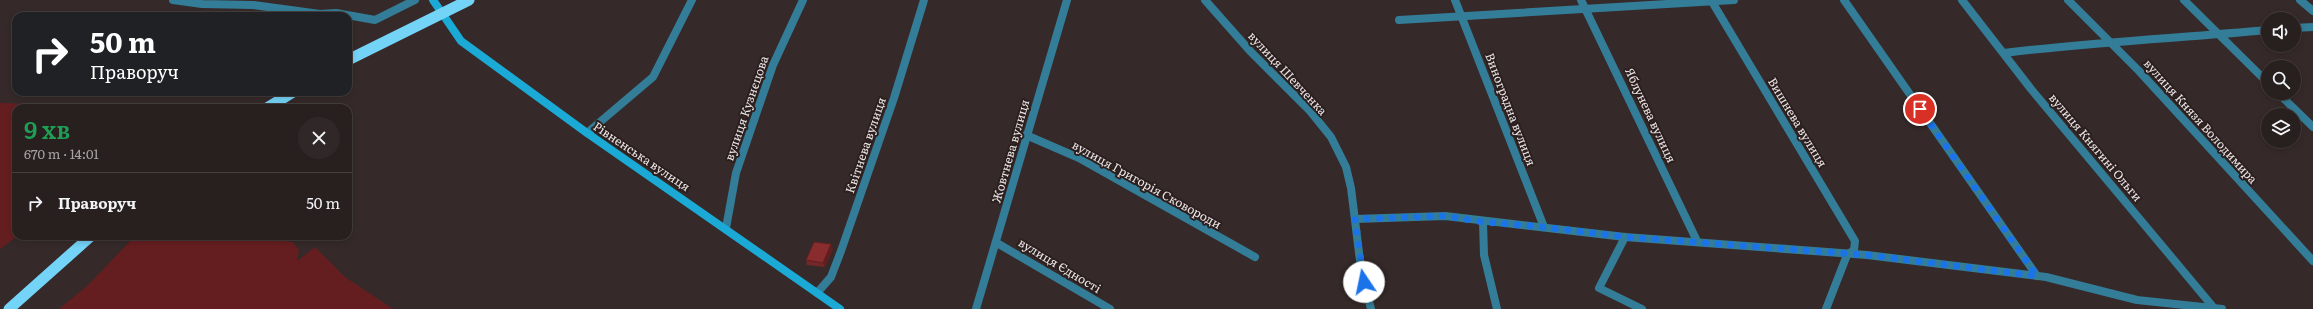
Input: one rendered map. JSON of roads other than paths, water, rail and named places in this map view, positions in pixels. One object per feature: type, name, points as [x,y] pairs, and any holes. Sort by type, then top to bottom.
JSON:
[{"type":"highway","points":[[352,58],[440,13],[469,0]]},
{"type":"highway","points":[[274,104],[286,96]]},
{"type":"highway","points":[[9,309],[87,240]]},
{"type":"main road","name":"Рівненська вулиця","points":[[433,0],[440,13],[461,41],[587,133],[726,228],[840,309]]},
{"type":"street","points":[[173,0],[202,4],[253,5],[305,12]]},
{"type":"street","points":[[352,16],[375,20],[415,0]]},
{"type":"street","points":[[587,133],[653,78],[692,0]]},
{"type":"street","name":"вулиця Кузнєцова","points":[[726,228],[736,173],[773,65],[803,0]]},
{"type":"street","name":"Квітнева вулиця","points":[[817,293],[831,277],[841,251],[894,98],[924,0]]},
{"type":"street","name":"Жовтнева вулиця","points":[[976,309],[998,242],[1026,135],[1067,0]]},
{"type":"street","name":"вулиця Шевченка","points":[[1205,0],[1252,52],[1310,111],[1331,137],[1346,167],[1355,219],[1361,269],[1370,309]]},
{"type":"street","name":"Виноградна вулиця","points":[[1456,0],[1544,227]]},
{"type":"street","name":"Яблунева вулиця","points":[[1581,0],[1615,67],[1697,241]]},
{"type":"street","points":[[1399,20],[1734,0]]},
{"type":"street","points":[[1844,0],[2037,276]]},
{"type":"street","name":"вулиця Княгині Ольги","points":[[1962,0],[2031,89],[2218,308]]},
{"type":"street","name":"вулиця Князя Володимира","points":[[2068,0],[2139,71],[2313,261]]},
{"type":"street","points":[[2184,0],[2261,76]]},
{"type":"street","points":[[2300,0],[2313,11]]},
{"type":"street","name":"Вишнева вулиця","points":[[1711,1],[1767,97],[1855,241],[1854,250],[1847,255],[1826,309]]},
{"type":"street","points":[[2301,28],[2313,27]]},
{"type":"street","points":[[2004,53],[2070,45],[2112,44],[2261,31]]},
{"type":"street","points":[[2285,100],[2313,127]]},
{"type":"street","name":"вулиця Григорія Сковороди","points":[[1026,135],[1079,158],[1255,257]]},
{"type":"street","points":[[1355,219],[1446,216],[1483,222],[1544,227],[1625,237],[1697,241],[1847,255],[1867,255],[2037,276],[2137,300],[2218,308]]},
{"type":"street","points":[[1483,222],[1482,232],[1485,256],[1497,309]]},
{"type":"street","points":[[1625,237],[1599,288],[1642,309]]},
{"type":"street","name":"вулиця Єдності","points":[[998,242],[1110,309]]}]
